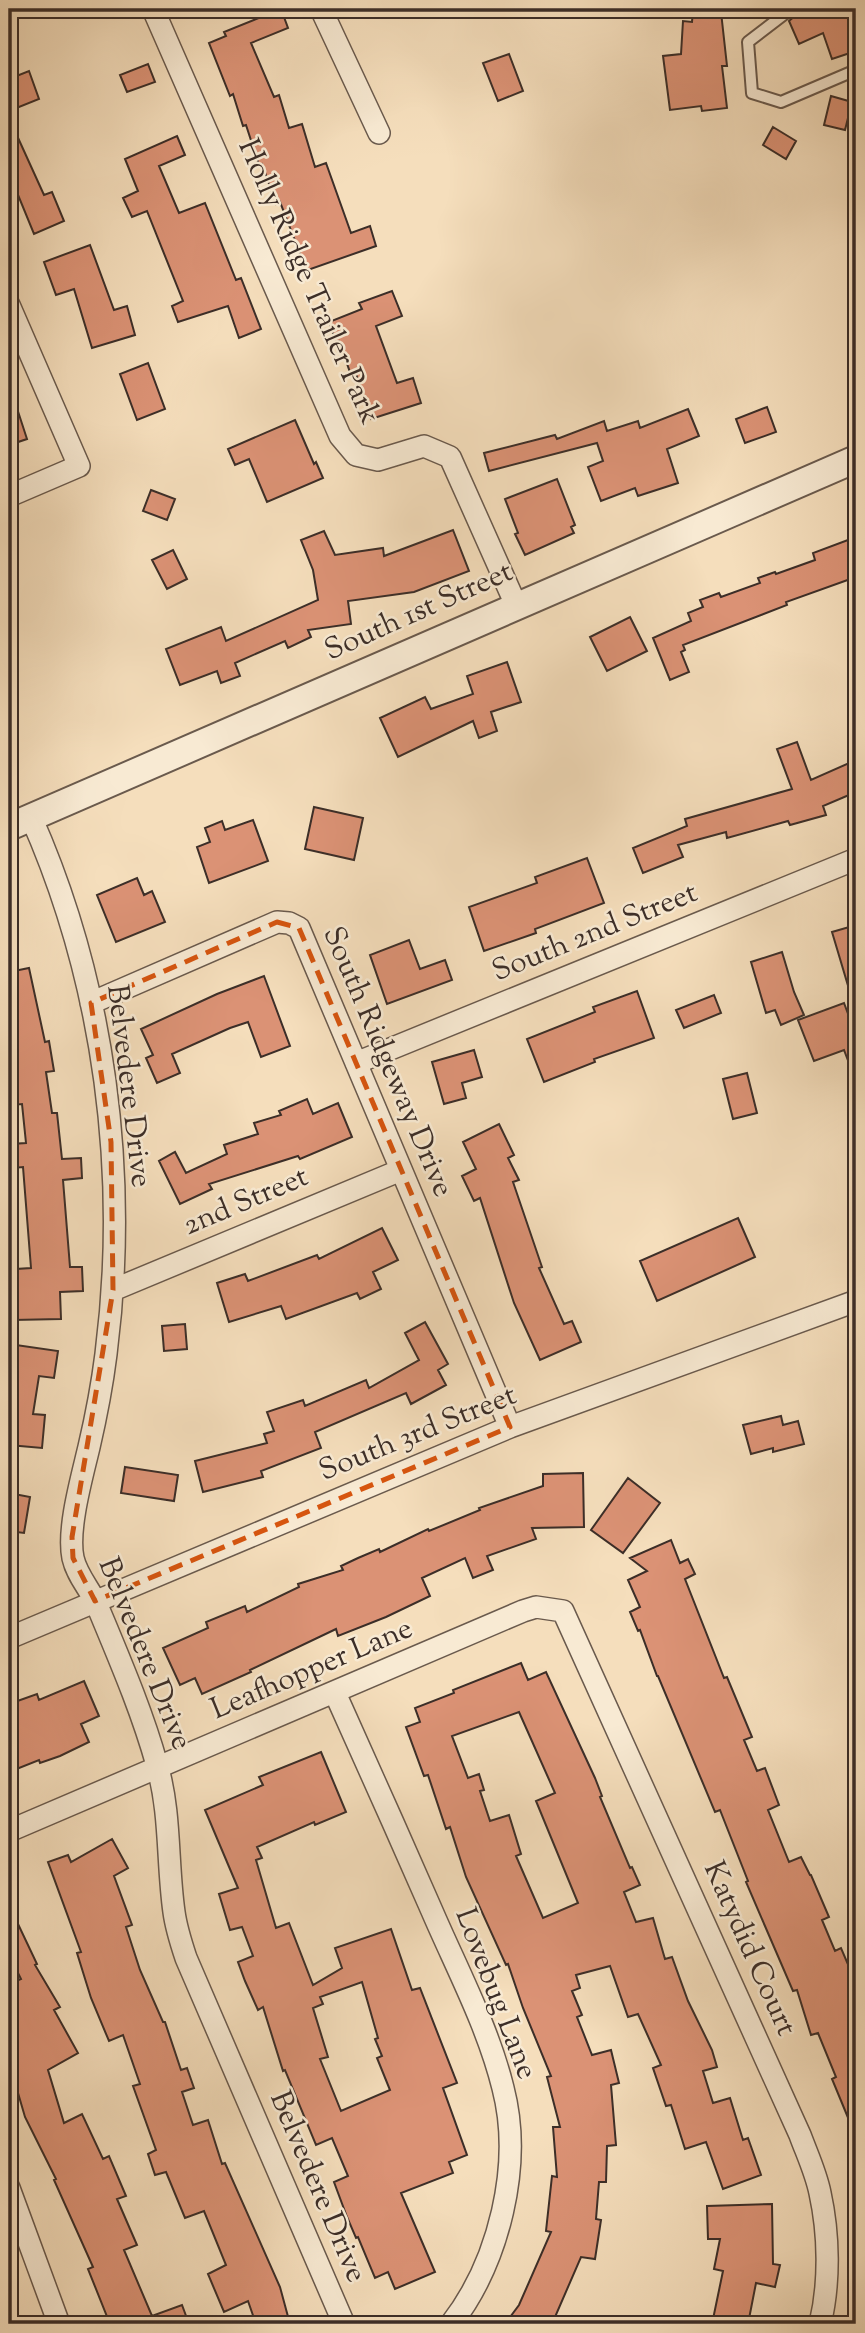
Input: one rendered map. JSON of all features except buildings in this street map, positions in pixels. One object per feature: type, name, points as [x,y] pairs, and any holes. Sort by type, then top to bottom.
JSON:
[{"type":"street","name":"Holly Ridge Trailer Park","points":[[153,9],[340,436],[356,455],[378,460],[424,446],[450,457],[516,605]]},
{"type":"street","points":[[321,9],[379,133]]},
{"type":"street","points":[[9,305],[79,466],[9,496]]},
{"type":"street","name":"South 1st Street","points":[[20,822],[856,459]]},
{"type":"street","name":"Belvedere Drive","points":[[20,822],[48,857],[68,913],[91,1003],[111,1142],[113,1290],[96,1416],[72,1537],[73,1558],[95,1601],[140,1713],[158,1768],[167,1819],[174,1915],[186,1958],[344,2324]]},
{"type":"street","name":"South 2nd Street","points":[[356,1063],[856,859]]},
{"type":"street","name":"South Ridgeway Drive","points":[[91,1003],[277,922],[289,923],[299,928],[510,1427]]},
{"type":"street","name":"2nd Street","points":[[113,1290],[401,1170]]},
{"type":"street","name":"South 3rd Street","points":[[9,1638],[510,1427],[856,1300]]},
{"type":"street","name":"Leafhopper Lane","points":[[9,1831],[523,1611],[536,1607],[563,1611]]},
{"type":"street","name":"Katydid Court","points":[[563,1611],[800,2135],[820,2192],[825,2242],[824,2308],[820,2324]]},
{"type":"street","name":"Lovebug Lane","points":[[335,1693],[484,2031],[504,2090],[509,2137],[508,2180],[500,2224],[485,2267],[463,2309],[451,2324]]},
{"type":"street","points":[[9,2188],[59,2324]]},
{"type":"lane","points":[[791,9],[748,42],[752,93],[781,102],[856,70]]},
{"type":"highlighted area","points":[[277,922],[299,928],[510,1427],[95,1601],[73,1558],[72,1537],[113,1290],[111,1142],[91,1003]]}]
